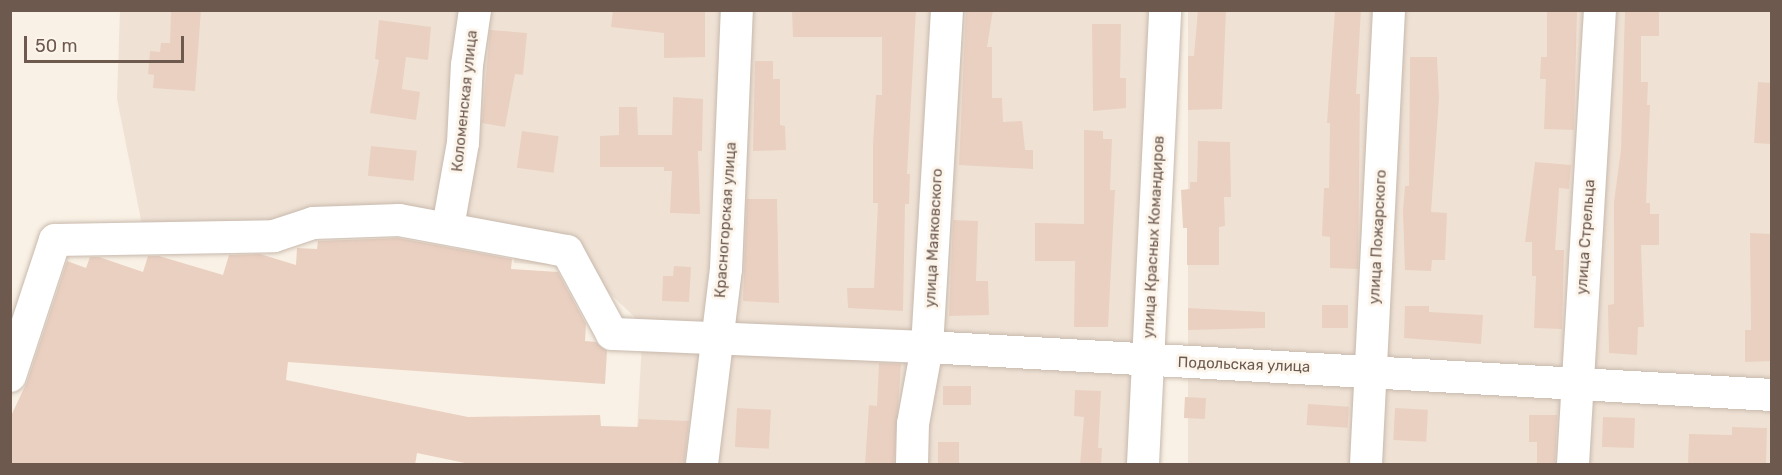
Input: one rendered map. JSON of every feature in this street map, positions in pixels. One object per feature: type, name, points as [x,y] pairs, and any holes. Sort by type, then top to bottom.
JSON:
[{"type":"street","name":"Коломенская улица","points":[[448,227],[463,143],[467,65],[475,10]]},
{"type":"street","name":"Красногорская улица","points":[[702,465],[726,268],[738,10]]},
{"type":"street","name":"улица Маяковского","points":[[912,465],[913,424],[927,347],[947,10]]},
{"type":"street","name":"улица Красных Командиров","points":[[1143,465],[1165,10]]},
{"type":"street","name":"улица Пожарского","points":[[1366,465],[1389,10]]},
{"type":"street","name":"улица Стрельца","points":[[1573,465],[1600,10]]},
{"type":"street","points":[[10,376],[55,240],[274,236],[313,223],[399,220],[448,227]]},
{"type":"street","name":"Подольская улица","points":[[448,227],[567,251],[612,334],[927,347],[1148,361],[1371,370],[1577,385],[1772,395]]},
{"type":"shaded area","points":[[120,11],[1174,11],[1149,464],[635,464],[643,325],[582,267],[514,263],[514,242],[310,230],[146,245],[117,99]]},
{"type":"shaded area","points":[[1188,11],[1771,11],[1771,464],[1188,464]]},
{"type":"building","points":[[171,10],[201,10],[195,91],[153,88],[154,75],[148,74],[150,51],[160,52],[161,43],[170,43]]},
{"type":"building","points":[[613,10],[705,10],[705,57],[664,58],[664,33],[611,27]]},
{"type":"building","points":[[792,10],[916,10],[907,174],[910,174],[909,204],[905,204],[903,311],[848,308],[847,288],[874,288],[878,203],[873,203],[873,145],[876,95],[882,95],[882,37],[793,37]]},
{"type":"building","points":[[966,10],[993,10],[987,47],[992,47],[992,98],[1002,98],[1003,122],[1022,121],[1025,150],[1033,150],[1033,169],[959,165]]},
{"type":"building","points":[[1198,10],[1226,10],[1222,109],[1188,110],[1188,56],[1194,56]]},
{"type":"building","points":[[1335,10],[1361,10],[1356,94],[1360,94],[1358,269],[1330,268],[1330,237],[1322,236],[1324,188],[1329,188],[1330,123],[1327,123]]},
{"type":"building","points":[[1547,10],[1577,10],[1574,130],[1544,129],[1546,79],[1540,79],[1541,57],[1547,57]]},
{"type":"building","points":[[1625,10],[1659,10],[1659,36],[1641,36],[1641,82],[1648,82],[1647,105],[1650,105],[1646,203],[1650,203],[1650,214],[1659,214],[1659,245],[1641,245],[1644,327],[1638,327],[1637,355],[1609,353],[1608,305],[1614,304],[1614,202],[1621,150]]},
{"type":"building","points":[[379,20],[431,27],[428,60],[406,57],[402,89],[420,92],[416,120],[370,113],[379,60],[375,59]]},
{"type":"building","points":[[1092,24],[1121,24],[1120,78],[1126,78],[1126,108],[1093,111]]},
{"type":"building","points":[[490,30],[527,33],[523,75],[515,74],[505,127],[482,123]]},
{"type":"building","points":[[1410,57],[1437,57],[1439,98],[1431,212],[1447,213],[1445,260],[1432,260],[1431,271],[1405,270],[1403,211],[1405,186],[1409,186]]},
{"type":"building","points":[[755,61],[773,61],[773,79],[780,79],[780,125],[785,126],[786,150],[753,151]]},
{"type":"building","points":[[1758,82],[1772,83],[1772,144],[1754,143]]},
{"type":"building","points":[[673,97],[703,99],[702,151],[698,151],[700,214],[670,213],[672,171],[664,171],[664,167],[600,167],[600,136],[619,135],[619,107],[637,107],[638,135],[672,135]]},
{"type":"building","points":[[1084,130],[1103,131],[1103,139],[1112,139],[1110,190],[1115,190],[1108,327],[1074,327],[1075,261],[1035,261],[1035,223],[1084,224]]},
{"type":"building","points":[[522,131],[559,136],[553,173],[517,168]]},
{"type":"building","points":[[1198,141],[1230,142],[1231,197],[1224,197],[1225,226],[1219,227],[1219,265],[1187,265],[1187,228],[1183,228],[1181,190],[1190,189],[1190,182],[1197,182]]},
{"type":"building","points":[[371,146],[417,151],[414,181],[368,176]]},
{"type":"building","points":[[1535,162],[1571,165],[1569,189],[1559,188],[1555,250],[1564,250],[1562,329],[1534,328],[1536,276],[1532,276],[1532,242],[1525,242]]},
{"type":"building","points":[[747,199],[777,199],[779,303],[743,301]]},
{"type":"building","points":[[953,220],[978,221],[976,281],[988,281],[989,315],[949,316]]},
{"type":"building","points":[[1750,233],[1772,234],[1772,361],[1745,362],[1745,330],[1751,330]]},
{"type":"building","points":[[398,238],[512,259],[511,269],[558,272],[586,324],[585,341],[596,342],[607,351],[605,384],[288,362],[286,380],[468,417],[600,415],[601,426],[638,427],[639,419],[689,421],[684,465],[470,464],[417,453],[415,465],[10,465],[10,418],[27,382],[67,261],[86,268],[90,257],[99,257],[143,272],[148,256],[159,256],[223,275],[229,255],[260,254],[296,265],[297,248],[317,249],[318,241]]},
{"type":"building","points":[[674,266],[691,267],[689,302],[662,301],[663,276],[673,276]]},
{"type":"building","points":[[1322,305],[1348,305],[1348,328],[1322,328]]},
{"type":"building","points":[[1405,306],[1429,306],[1429,312],[1483,315],[1481,344],[1404,338]]},
{"type":"building","points":[[1188,308],[1265,312],[1265,328],[1188,330]]},
{"type":"building","points":[[879,363],[901,364],[894,465],[865,465],[869,405],[877,406]]},
{"type":"building","points":[[943,386],[971,386],[971,405],[943,405]]},
{"type":"building","points":[[1075,390],[1101,391],[1098,448],[1102,448],[1101,465],[1080,465],[1084,417],[1074,416]]},
{"type":"building","points":[[1185,397],[1206,398],[1205,419],[1184,418]]},
{"type":"building","points":[[1308,404],[1349,407],[1347,428],[1307,425]]},
{"type":"building","points":[[737,408],[771,410],[769,449],[735,447]]},
{"type":"building","points":[[1395,408],[1428,410],[1426,442],[1393,440]]},
{"type":"building","points":[[1529,415],[1557,415],[1555,465],[1537,465],[1537,442],[1529,442]]},
{"type":"building","points":[[1603,417],[1635,418],[1634,448],[1602,447]]},
{"type":"building","points":[[1732,427],[1767,428],[1766,465],[1688,465],[1689,434],[1732,435]]},
{"type":"building","points":[[938,442],[959,442],[959,464],[938,464]]}]
